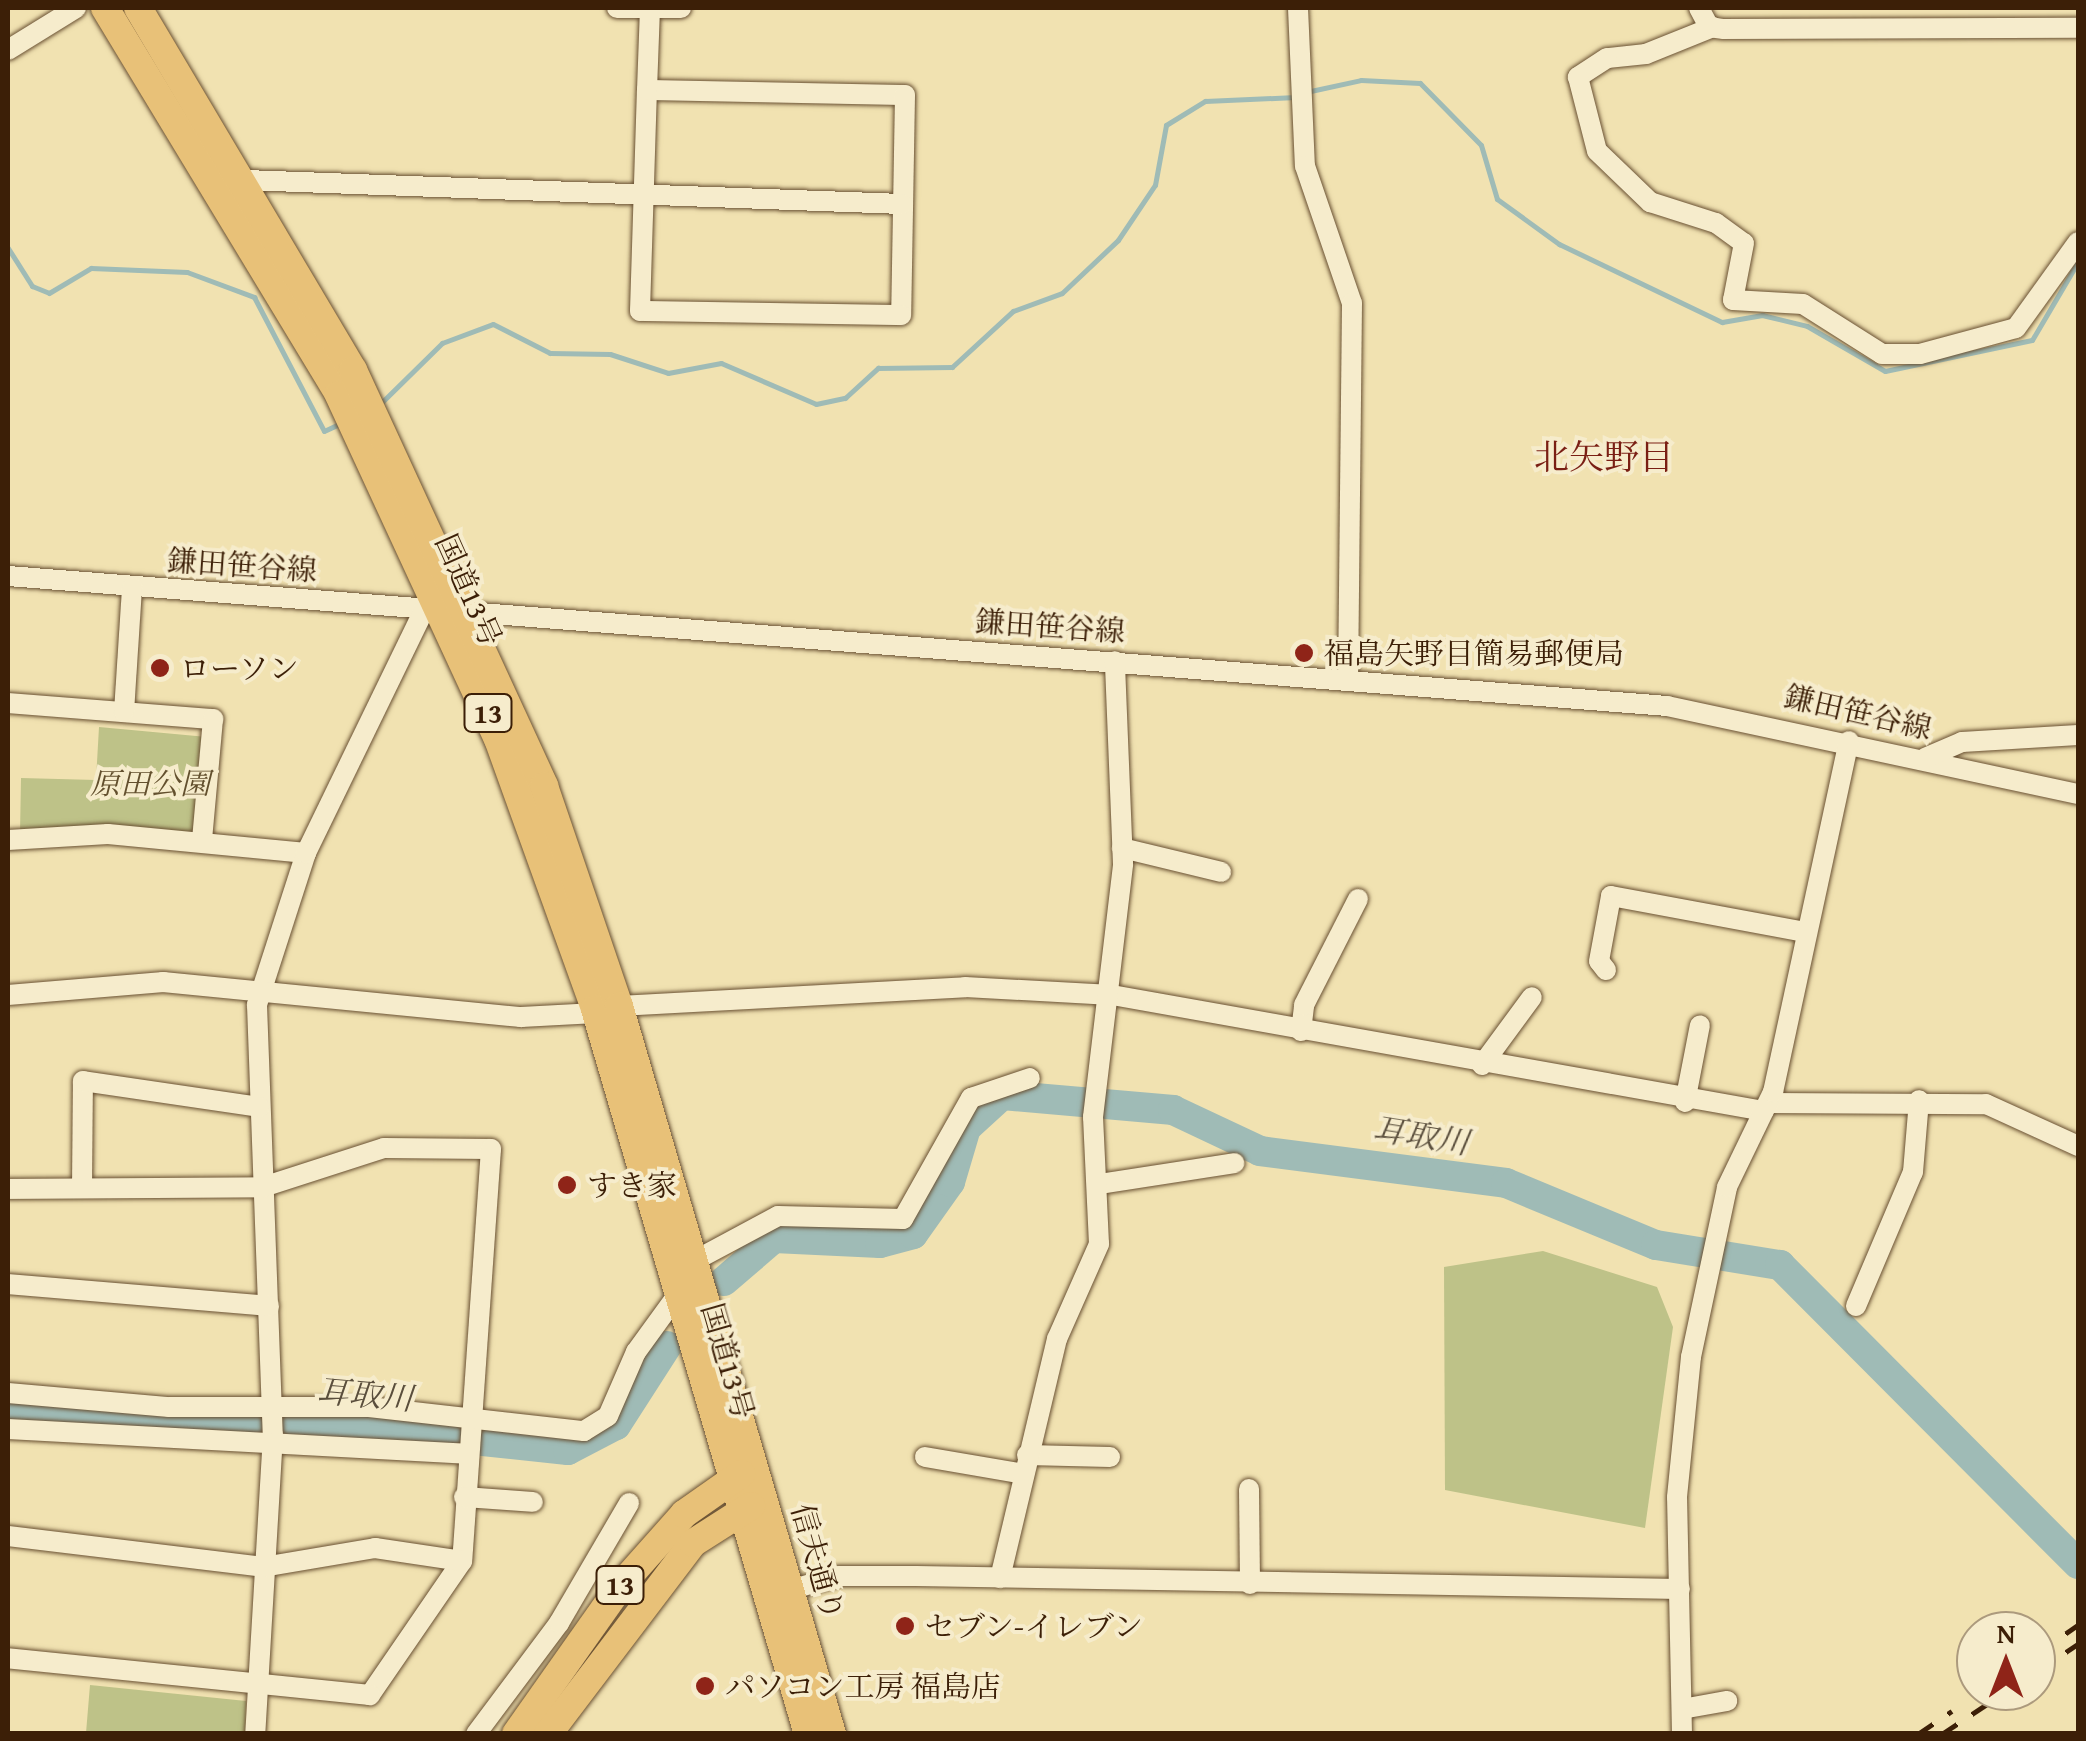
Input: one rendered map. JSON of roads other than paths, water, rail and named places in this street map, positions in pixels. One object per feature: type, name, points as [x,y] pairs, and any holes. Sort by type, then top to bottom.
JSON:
[{"type":"highway","name":"国道13号","points":[[105,8],[339,394],[446,610]]},
{"type":"highway","name":"国道13号","points":[[138,8],[245,180],[353,370],[608,1010],[694,1260],[756,1467]]},
{"type":"highway","name":"国道13号","points":[[608,1010],[676,1298],[728,1479]]},
{"type":"highway","name":"13","points":[[516,1734],[570,1633],[728,1479],[756,1467]]},
{"type":"highway","name":"信夫通り","points":[[756,1467],[832,1734]]},
{"type":"highway","name":"信夫通り","points":[[728,1479],[808,1734]]},
{"type":"highway","name":"13","points":[[550,1733],[638,1606],[693,1542],[766,1498]]},
{"type":"street","points":[[8,50],[76,8]]},
{"type":"street","points":[[617,8],[681,8]]},
{"type":"street","points":[[647,90],[905,94],[900,315],[640,310],[647,90],[650,8]]},
{"type":"street","points":[[1298,8],[1300,94],[1310,188],[1352,303],[1348,677]]},
{"type":"street","points":[[1699,8],[1713,28]]},
{"type":"street","points":[[2078,28],[1713,28],[1646,54],[1606,58],[1578,77],[1603,158],[1627,171],[1650,202],[1744,243],[1733,300],[1804,304],[1882,354],[1920,354],[2030,318],[2078,242]]},
{"type":"street","points":[[245,180],[902,204]]},
{"type":"street","name":"鎌田笹谷線","points":[[8,576],[1348,677],[1710,711],[2078,794]]},
{"type":"street","points":[[124,712],[132,587]]},
{"type":"street","points":[[255,1734],[273,1438],[259,1108],[260,988],[306,853],[446,610]]},
{"type":"street","points":[[1000,1578],[1057,1340],[1098,1244],[1099,1184],[1093,1117],[1112,995],[1122,848],[1116,661]]},
{"type":"street","points":[[8,703],[213,719],[202,840]]},
{"type":"street","points":[[1925,758],[1962,742],[2078,735]]},
{"type":"street","points":[[1727,1702],[1682,1720],[1677,1497],[1716,1230],[1766,1107],[1850,741]]},
{"type":"street","points":[[8,840],[202,840],[306,853]]},
{"type":"street","points":[[1122,848],[1221,872]]},
{"type":"street","points":[[1606,970],[1598,961],[1611,896],[1806,932]]},
{"type":"street","points":[[1301,1031],[1304,1005],[1358,899]]},
{"type":"street","points":[[8,995],[110,983],[260,988],[521,1016],[965,987],[1112,995],[1685,1102],[1766,1107],[1919,1100],[1986,1104],[2078,1146]]},
{"type":"street","points":[[1482,1065],[1532,996]]},
{"type":"street","points":[[1685,1102],[1700,1025]]},
{"type":"street","points":[[694,1260],[778,1216],[903,1219],[971,1098],[1030,1078]]},
{"type":"street","points":[[82,1188],[83,1081],[259,1108]]},
{"type":"street","points":[[1856,1306],[1913,1172],[1919,1100]]},
{"type":"street","points":[[8,1189],[263,1188],[384,1148],[490,1149],[467,1438],[462,1561],[370,1696],[8,1658]]},
{"type":"street","points":[[1099,1184],[1234,1163]]},
{"type":"street","points":[[8,1284],[269,1306]]},
{"type":"street","points":[[8,1429],[273,1438],[467,1438],[570,1432],[598,1424],[676,1298]]},
{"type":"street","points":[[8,1393],[169,1407],[272,1406],[467,1438]]},
{"type":"street","points":[[925,1458],[1026,1464],[1110,1456]]},
{"type":"street","points":[[1249,1489],[1250,1584]]},
{"type":"street","points":[[464,1497],[533,1502]]},
{"type":"street","points":[[476,1734],[570,1633],[628,1503]]},
{"type":"street","points":[[8,1536],[263,1567],[375,1548],[462,1561]]},
{"type":"street","points":[[793,1589],[839,1576],[1680,1589]]},
{"type":"waterway","points":[[1306,92],[1361,80],[1420,83],[1481,145],[1497,199],[1559,244],[1722,322],[1762,315],[1807,326],[1885,371],[2032,340],[2078,262]]},
{"type":"waterway","points":[[380,404],[442,343],[493,324],[550,353],[610,354],[668,373],[721,363],[816,404],[845,398],[878,368],[952,367],[1013,311],[1062,293],[1118,240],[1155,185],[1166,125],[1205,101],[1296,97]]},
{"type":"waterway","points":[[8,248],[32,286],[49,293],[91,268],[187,272],[254,297],[324,431],[343,422]]},
{"type":"waterway","name":"耳取川","points":[[724,1281],[774,1238],[880,1243],[913,1234],[950,1182],[966,1128],[1002,1095],[1173,1110],[1260,1151],[1506,1183],[1656,1245],[1780,1265],[2078,1564]]},
{"type":"waterway","name":"耳取川","points":[[8,1413],[117,1425],[330,1425],[568,1450],[616,1425],[667,1346]]},
{"type":"railway","points":[[2056,1640],[2078,1625]]},
{"type":"railway","points":[[2056,1659],[2078,1644]]},
{"type":"railway","points":[[1918,1734],[1952,1711]]},
{"type":"railway","points":[[1942,1734],[1977,1711]]},
{"type":"place","name":"福島矢野目簡易郵便局","points":[[1304,653]]},
{"type":"place","name":"ローソン","points":[[160,668]]},
{"type":"place","name":"すき家","points":[[567,1185]]},
{"type":"place","name":"セブン-イレブン","points":[[905,1626]]},
{"type":"place","name":"パソコン工房 福島店","points":[[705,1686]]},
{"type":"district","name":"北矢野目","points":[[1604,457]]},
{"type":"park label","name":"原田公園","points":[[150,783]]}]
